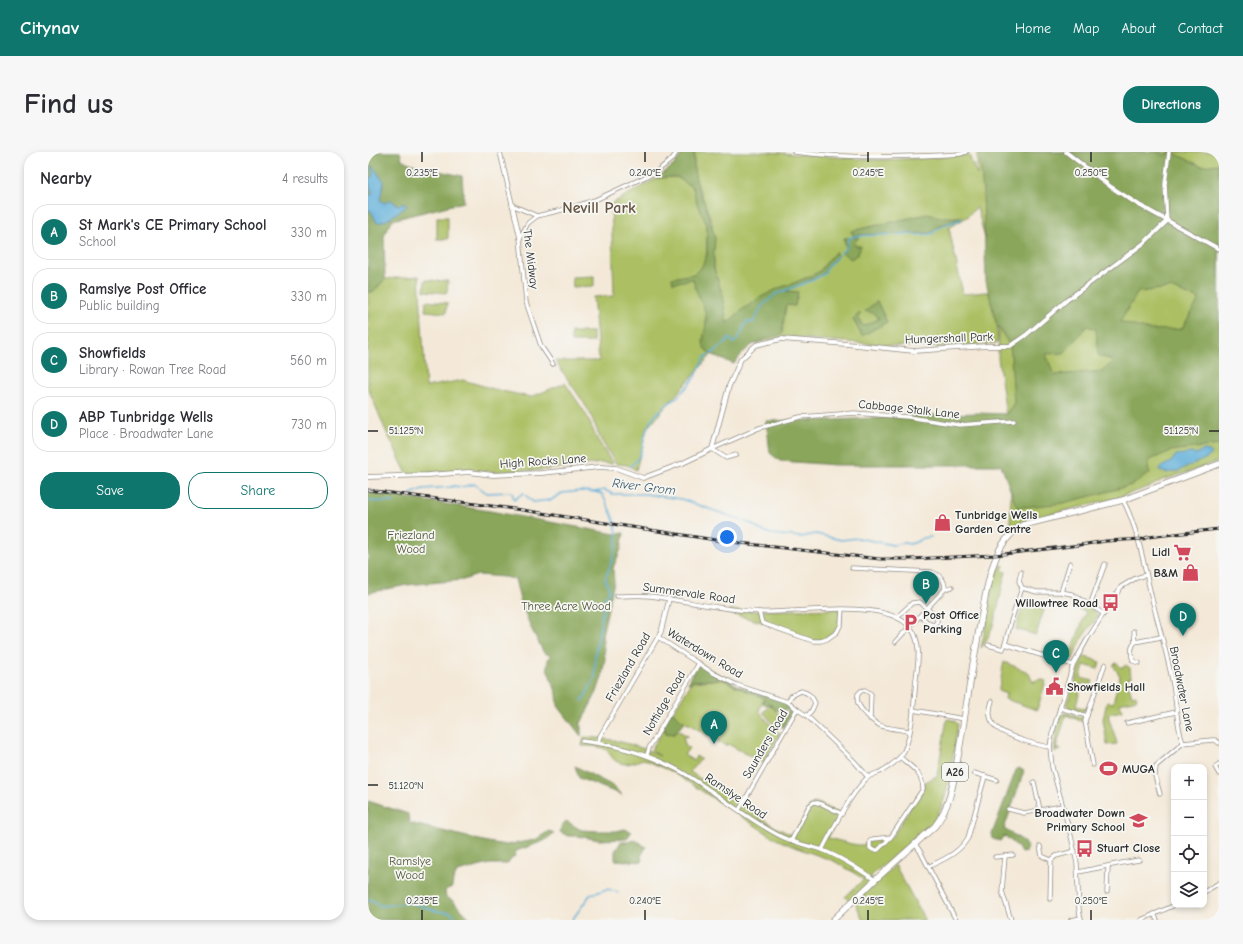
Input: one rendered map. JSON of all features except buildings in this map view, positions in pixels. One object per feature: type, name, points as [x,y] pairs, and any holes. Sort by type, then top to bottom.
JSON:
[{"type":"highway","name":"A26","points":[[834,920],[942,818],[952,790],[984,601],[994,562],[1004,543],[1014,531],[1023,525],[1123,500],[1219,464]]},
{"type":"street","name":"The Midway","points":[[500,152],[520,238],[526,302],[541,346],[553,364]]},
{"type":"street","points":[[520,238],[528,223],[537,216],[595,200],[639,181],[656,172],[672,160],[677,152]]},
{"type":"street","points":[[794,152],[827,156],[906,157],[961,154],[966,152]]},
{"type":"street","points":[[1066,152],[1111,187],[1167,222],[1219,249]]},
{"type":"street","points":[[1167,222],[1165,184],[1169,152]]},
{"type":"street","points":[[512,205],[537,216]]},
{"type":"street","name":"Hungershall Park","points":[[712,449],[729,386],[741,359],[756,345],[781,339],[914,351],[986,346],[1010,346],[1026,335],[1067,300],[1144,243],[1167,222]]},
{"type":"street","name":"Cabbage Stalk Lane","points":[[712,449],[759,428],[800,417],[854,413],[908,417],[959,425],[1014,421]]},
{"type":"street","points":[[712,449],[726,458],[736,455]]},
{"type":"street","name":"High Rocks Lane","points":[[368,477],[469,472],[493,475],[541,473],[600,467],[616,468],[643,478],[712,449]]},
{"type":"street","name":"Broadwater Lane","points":[[1123,500],[1136,529],[1174,686],[1176,712],[1183,743]]},
{"type":"street","points":[[1061,592],[1070,563]]},
{"type":"street","points":[[1090,605],[1105,564]]},
{"type":"street","points":[[852,568],[878,571],[932,572],[938,574],[943,579],[946,589]]},
{"type":"street","points":[[988,644],[1003,649],[1022,588],[1019,581],[1021,572]]},
{"type":"street","points":[[1071,920],[1081,919],[1079,910],[1078,872],[1075,851],[1052,767],[1050,747],[1052,734],[1073,665],[1088,638],[1121,587],[1136,578],[1146,575]]},
{"type":"street","points":[[895,642],[926,608],[946,589],[952,586]]},
{"type":"street","points":[[1022,588],[1037,592],[1061,592],[1072,594],[1104,614]]},
{"type":"street","name":"Summervale Road","points":[[617,596],[648,596],[728,609],[759,612],[842,609],[872,611],[897,617],[910,627]]},
{"type":"street","name":"Friezland Road","points":[[598,743],[600,736],[661,632],[669,599]]},
{"type":"street","points":[[897,617],[912,603],[920,602],[937,618],[937,622],[934,625],[930,624],[920,616]]},
{"type":"street","points":[[759,612],[762,622],[813,641],[827,639],[837,632],[841,624],[842,609]]},
{"type":"street","points":[[822,850],[842,814],[868,777],[890,766],[900,757],[904,750],[910,731],[918,657],[917,644],[910,627]]},
{"type":"street","points":[[1134,631],[1135,642],[1131,650],[1131,656],[1133,661],[1140,663]]},
{"type":"street","points":[[1135,642],[1161,636]]},
{"type":"street","name":"Waterdown Road","points":[[658,637],[713,673],[737,685],[788,702],[807,716],[854,761],[868,777]]},
{"type":"street","points":[[1005,644],[1073,665]]},
{"type":"street","name":"Nottidge Road","points":[[647,755],[649,748],[699,663]]},
{"type":"street","points":[[1093,765],[1085,726],[1105,664]]},
{"type":"street","points":[[870,719],[870,694],[865,690],[858,694],[858,705],[870,719],[875,724],[882,727],[910,731]]},
{"type":"street","points":[[788,702],[791,696],[801,691],[808,693],[813,698],[815,703],[807,716]]},
{"type":"street","points":[[992,701],[990,707],[992,721],[999,730],[1036,744],[1050,747]]},
{"type":"street","points":[[984,707],[990,707]]},
{"type":"street","name":"Saunders Road","points":[[738,810],[797,708]]},
{"type":"street","points":[[1060,708],[1087,716]]},
{"type":"street","points":[[913,710],[964,719]]},
{"type":"street","points":[[1127,723],[1176,712]]},
{"type":"street","points":[[1160,794],[1155,776],[1156,766],[1183,743],[1215,740],[1219,743]]},
{"type":"street","name":"Ramslye Road","points":[[582,741],[629,749],[647,755],[681,772],[765,828],[791,841],[822,850],[855,867],[875,880]]},
{"type":"street","points":[[892,837],[873,839],[869,844],[870,848],[873,850],[878,850],[892,837],[923,789],[923,780],[918,773],[900,757]]},
{"type":"street","points":[[1219,764],[1215,767],[1219,774]]},
{"type":"street","points":[[974,773],[997,780]]},
{"type":"street","points":[[928,867],[956,852],[963,846],[968,838],[985,776]]},
{"type":"street","points":[[1034,782],[1040,810]]},
{"type":"street","points":[[791,841],[809,806],[814,802],[822,804],[842,814]]},
{"type":"street","points":[[1008,809],[1024,813],[1062,806]]},
{"type":"street","points":[[915,844],[956,920]]},
{"type":"street","points":[[1040,846],[1042,856],[1051,860]]},
{"type":"street","points":[[1050,899],[1051,860],[1056,856],[1075,851]]},
{"type":"street","points":[[995,857],[1013,855]]},
{"type":"street","points":[[1005,856],[1002,891],[1011,920]]},
{"type":"street","points":[[1078,872],[1139,860]]},
{"type":"street","points":[[1107,892],[1108,867]]},
{"type":"street","points":[[1207,890],[1219,883]]},
{"type":"street","points":[[1141,920],[1171,907]]},
{"type":"street","points":[[1154,914],[1156,920]]},
{"type":"green space","points":[[368,152],[400,152],[402,160],[421,167],[462,176],[464,202],[392,220],[384,236],[385,279],[374,291],[368,293]]},
{"type":"green space","points":[[683,152],[694,152],[694,170],[698,189],[705,204],[715,238],[714,268],[721,290],[727,323],[743,309],[763,296],[819,272],[835,252],[838,257],[829,265],[824,274],[786,291],[798,292],[795,306],[786,305],[782,334],[766,339],[749,347],[734,364],[719,358],[706,350],[704,347],[703,340],[706,315],[693,279],[673,283],[672,278],[694,274],[702,266],[707,254],[707,225],[697,204],[693,188],[677,177],[657,178],[674,165]]},
{"type":"green space","points":[[694,152],[767,152],[876,160],[969,155],[977,175],[977,152],[1219,152],[1219,461],[1162,480],[1152,486],[1114,499],[1025,520],[1013,526],[1010,523],[1011,496],[1007,422],[998,358],[1000,301],[998,294],[997,343],[938,347],[897,346],[782,337],[750,345],[727,324],[714,268],[712,223],[696,180],[694,170]],"holes":[[[977,207],[998,291],[963,294],[949,228],[967,217]]]},
{"type":"green space","points":[[979,152],[1162,152],[1162,156],[1172,152],[1201,166],[1219,164],[1219,445],[1171,451],[1150,460],[1148,468],[1150,473],[1132,485],[1063,503],[1017,508],[1001,465],[835,465],[780,461],[770,453],[766,421],[835,420],[976,413],[1006,414],[1014,403],[1010,346],[996,323],[986,281],[983,193]],"holes":[[[1170,288],[1199,299],[1182,329],[1149,330],[1120,322],[1138,292]],[[1087,326],[1096,329],[1098,355],[1113,361],[1103,371],[1054,375],[1046,354],[1064,353]]]},
{"type":"green space","points":[[677,177],[693,188],[707,225],[706,350],[712,354],[647,428],[636,470],[627,465],[616,464],[601,440],[590,413],[555,361],[599,361],[593,297],[614,296],[611,204],[657,178]]},
{"type":"green space","points":[[927,214],[941,217],[963,217],[937,227],[931,233],[853,235],[851,231]]},
{"type":"green space","points":[[437,217],[448,217],[448,239],[437,239]]},
{"type":"green space","points":[[859,237],[854,243],[856,246],[861,246],[858,254],[851,259],[842,253],[846,248],[844,238]]},
{"type":"green space","points":[[419,276],[426,387],[463,380],[497,390],[531,397],[565,383],[586,414],[597,439],[613,464],[602,463],[541,470],[494,472],[473,470],[407,474],[385,429],[368,388],[368,293],[374,291],[385,279]]},
{"type":"green space","points":[[594,276],[594,286],[573,287],[572,277]]},
{"type":"green space","points":[[425,280],[448,281],[447,293],[424,291]]},
{"type":"green space","points":[[426,301],[447,303],[446,313],[425,311]]},
{"type":"green space","points":[[877,301],[887,322],[862,336],[853,319],[860,313],[859,319],[863,326],[879,319],[874,313],[865,311]]},
{"type":"green space","points":[[571,332],[593,332],[593,342],[571,342]]},
{"type":"green space","points":[[368,493],[490,511],[615,534],[624,533],[621,549],[613,568],[614,582],[602,635],[605,658],[602,677],[597,692],[581,723],[581,736],[558,706],[557,694],[547,668],[550,655],[544,653],[531,628],[520,600],[515,579],[478,575],[463,580],[407,585],[368,593]]},
{"type":"green space","points":[[1004,565],[1002,571],[1006,572],[995,620],[988,637],[981,648],[993,578],[996,577],[999,566]]},
{"type":"green space","points":[[1080,602],[1092,609],[1098,616],[1083,636],[1073,659],[1067,660],[1062,656],[1063,652],[1070,655],[1086,612],[1078,609]]},
{"type":"green space","points":[[1023,604],[1044,610],[1036,635],[1016,629]]},
{"type":"green space","points":[[841,609],[841,623],[836,632],[827,638],[814,641],[762,622],[728,613],[729,610]]},
{"type":"green space","points":[[1084,656],[1100,662],[1098,669],[1084,665],[1081,678],[1093,681],[1091,686],[1082,683],[1076,706],[1087,709],[1081,712],[1069,708],[1066,704],[1075,683],[1078,668]]},
{"type":"green space","points":[[1004,662],[1028,672],[1034,683],[1034,681],[1040,679],[1046,681],[1037,710],[1005,699],[1006,694],[998,691]]},
{"type":"green space","points":[[699,663],[737,685],[789,704],[791,714],[783,728],[779,723],[789,711],[775,710],[771,705],[766,705],[763,703],[764,698],[722,679],[692,681],[690,684],[688,683]]},
{"type":"green space","points":[[1116,663],[1122,668],[1126,665],[1130,668],[1131,677],[1127,679],[1132,696],[1136,695],[1137,699],[1120,703],[1122,711],[1108,714],[1117,744],[1107,745],[1103,719],[1107,702],[1113,703],[1120,676],[1113,665]]},
{"type":"green space","points":[[722,679],[764,698],[759,711],[776,731],[780,733],[763,763],[728,744],[726,746],[717,741],[679,719],[673,712],[692,682]]},
{"type":"green space","points":[[771,705],[783,719],[775,726],[763,712]]},
{"type":"green space","points":[[671,711],[685,722],[674,734],[666,733],[663,725]]},
{"type":"green space","points":[[1065,713],[1082,717],[1083,722],[1066,715],[1056,748],[1061,750],[1055,752],[1057,728],[1062,714]]},
{"type":"green space","points":[[947,719],[953,720],[958,724],[947,788],[944,800],[934,821],[873,874],[870,878],[873,880],[850,902],[845,897],[864,879],[834,861],[776,839],[671,771],[643,759],[622,764],[614,760],[605,749],[582,746],[584,737],[603,739],[623,742],[660,756],[651,750],[664,728],[666,733],[674,734],[679,731],[688,736],[683,737],[686,747],[689,748],[684,755],[694,761],[696,756],[701,759],[690,772],[777,828],[794,836],[810,806],[814,803],[818,803],[840,814],[828,838],[863,845],[871,841],[892,837],[924,786],[925,782],[937,776]]},
{"type":"green space","points":[[575,766],[611,785],[622,795],[579,778]]},
{"type":"green space","points":[[1019,768],[1024,771],[1004,829],[1022,840],[1028,848],[1026,852],[1021,853],[1017,846],[1005,836],[1000,841],[993,839],[992,834],[1016,770]]},
{"type":"green space","name":"Ramslye Wood","points":[[368,801],[408,814],[409,823],[488,842],[506,845],[535,840],[549,831],[554,833],[544,841],[516,851],[515,856],[507,864],[490,864],[457,872],[453,880],[452,887],[445,890],[446,897],[453,901],[469,917],[470,920],[368,920]]},
{"type":"green space","points":[[566,821],[581,830],[616,831],[625,829],[631,832],[627,839],[599,840],[578,836],[568,836],[560,832],[562,825]]},
{"type":"green space","points":[[634,839],[646,847],[641,856],[642,862],[615,860],[615,851],[621,842],[629,842]]},
{"type":"green space","points":[[895,865],[925,920],[863,920],[855,902]]},
{"type":"water","points":[[371,165],[384,181],[380,200],[385,203],[391,200],[396,204],[399,205],[404,203],[407,206],[387,220],[377,223],[371,211],[368,210],[368,192],[370,195],[373,194],[369,185],[369,178],[373,176]]},
{"type":"water","points":[[1204,450],[1212,453],[1211,455],[1178,471],[1167,473],[1159,471],[1161,467],[1171,462],[1176,455],[1196,454]]},
{"type":"waterway","points":[[630,466],[639,457],[647,428],[652,418],[686,388],[696,374],[705,357],[718,349],[729,338],[734,343],[739,337],[747,321],[753,323],[762,306],[776,294],[813,280],[824,274],[829,265],[846,248],[849,238],[855,236],[932,234],[942,226],[962,219]]},
{"type":"waterway","name":"River Grom","points":[[411,494],[423,489],[453,486],[462,487],[474,484],[487,493],[512,492],[514,500],[523,493],[533,502],[551,500],[562,493],[581,491],[595,492],[604,490],[613,494],[645,494],[681,499],[752,524],[760,530],[771,534],[801,537],[816,534],[841,540],[858,538],[893,545],[904,543],[910,544],[923,538],[931,537]]},
{"type":"waterway","points":[[582,701],[595,678],[595,655],[605,598],[610,590],[605,579],[613,558],[617,541],[617,531],[614,520],[602,494],[595,492]]},
{"type":"waterway","name":"River Grom","points":[[368,501],[394,502]]},
{"type":"waterway","points":[[572,920],[590,895],[607,889],[618,892]]},
{"type":"waterway","points":[[368,899],[374,901],[380,906],[412,903],[436,911],[451,913],[455,917],[455,920]]},
{"type":"railway","points":[[368,490],[522,510],[722,541],[880,559],[995,555],[1219,529]]},
{"type":"place","name":"Tunbridge Wells Garden Centre","points":[[942,522]]},
{"type":"place","name":"Lidl","points":[[1183,552]]},
{"type":"place","name":"B&M","points":[[1191,573]]},
{"type":"place","name":"Willowtree Road","points":[[1111,603]]},
{"type":"place","name":"Ramslye Post Office","points":[[926,604]]},
{"type":"place","name":"Post Office Parking","points":[[910,622]]},
{"type":"place","name":"ABP Tunbridge Wells","points":[[1183,636]]},
{"type":"place","name":"Showfields","points":[[1056,673]]},
{"type":"place","name":"Showfields Hall","points":[[1054,687]]},
{"type":"place","name":"St Mark's CE Primary School","points":[[714,744]]},
{"type":"place","name":"MUGA","points":[[1109,769]]},
{"type":"place","name":"Broadwater Down Primary School","points":[[1138,820]]},
{"type":"place","name":"Stuart Close","points":[[1084,848]]},
{"type":"district","name":"Nevill Park","points":[[599,207]]},
{"type":"park label","name":"Friezland Wood","points":[[411,542]]},
{"type":"park label","name":"Three Acre Wood","points":[[566,606]]}]
